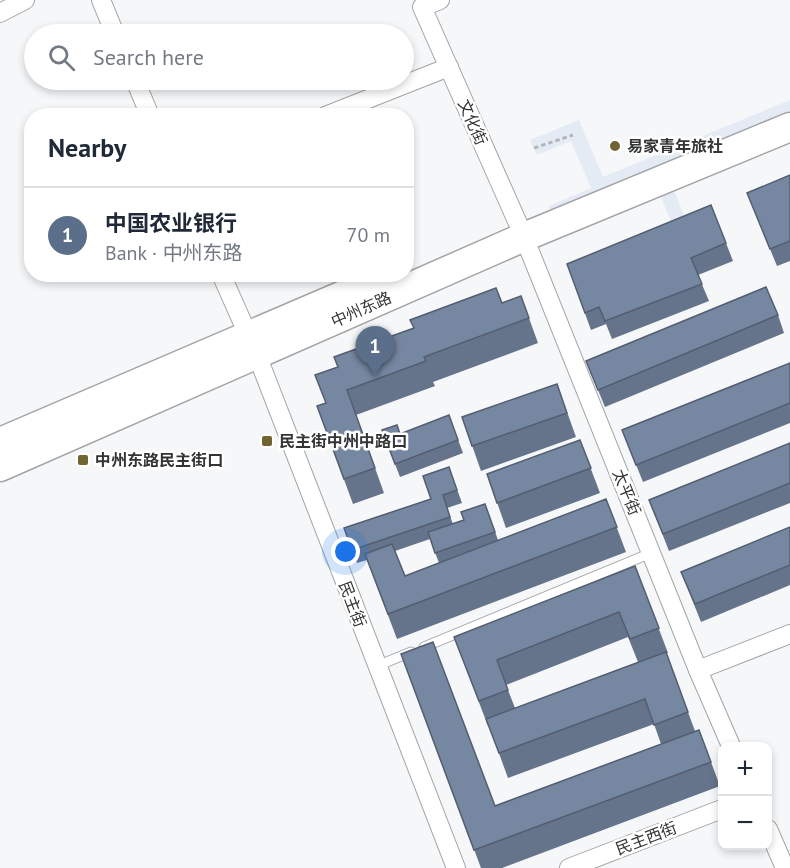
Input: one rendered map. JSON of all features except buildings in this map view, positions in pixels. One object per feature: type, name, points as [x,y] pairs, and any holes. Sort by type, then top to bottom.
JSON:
[{"type":"main road","name":"中州东路","points":[[414,275],[790,108]]},
{"type":"main road","name":"中州东路","points":[[414,265],[521,229],[790,127]]},
{"type":"main road","name":"中州东路","points":[[0,467],[253,345],[376,282]]},
{"type":"main road","name":"中州东路","points":[[0,442],[253,345],[399,282]]},
{"type":"street","points":[[0,13],[25,0]]},
{"type":"street","points":[[100,0],[111,24]]},
{"type":"street","name":"文化街","points":[[440,0],[422,7],[521,229]]},
{"type":"street","points":[[414,81],[449,67]]},
{"type":"street","points":[[139,90],[147,108]]},
{"type":"street","points":[[345,108],[391,90]]},
{"type":"street","name":"太平街","points":[[521,229],[698,670],[730,742]]},
{"type":"street","name":"民主街","points":[[225,282],[253,345],[456,868]]},
{"type":"street","points":[[698,670],[790,633]]},
{"type":"street","name":"民主西街","points":[[569,868],[718,811]]},
{"type":"street","points":[[772,838],[785,868]]},
{"type":"lane","points":[[377,666],[651,553]]},
{"type":"path","points":[[534,148],[573,135]]},
{"type":"shaded area","points":[[790,100],[790,137],[672,186],[696,244],[680,243],[658,190],[559,231],[549,206],[591,188],[571,141],[537,155],[530,140],[579,120],[603,177]]},
{"type":"place","name":"易家青年旅社","points":[[615,146]]},
{"type":"place","name":"中国农业银行","points":[[375,376]]},
{"type":"place","name":"民主街中州中路口","points":[[267,441]]},
{"type":"place","name":"中州东路民主街口","points":[[83,460]]}]
